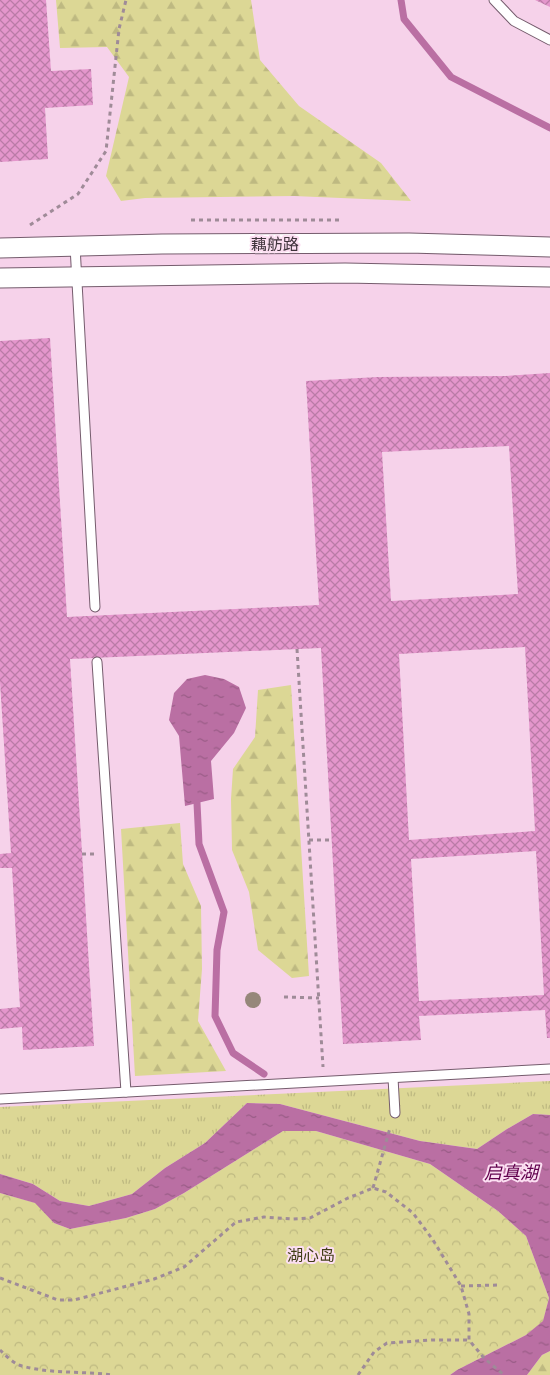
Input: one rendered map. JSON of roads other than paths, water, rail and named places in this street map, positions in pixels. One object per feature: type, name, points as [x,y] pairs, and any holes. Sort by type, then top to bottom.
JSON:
[{"type":"street","name":"藕舫路","points":[[0,248],[162,244],[409,243],[550,247]]},
{"type":"street","name":"藕舫路","points":[[0,278],[345,273],[550,277]]},
{"type":"lane","points":[[494,0],[514,21],[550,40]]},
{"type":"lane","points":[[75,246],[95,607]]},
{"type":"lane","points":[[97,662],[126,1092]]},
{"type":"lane","points":[[0,1099],[550,1069]]},
{"type":"lane","points":[[393,1078],[395,1113]]},
{"type":"water","points":[[205,675],[224,679],[239,687],[246,708],[234,733],[211,761],[214,799],[185,806],[179,736],[169,720],[174,693],[187,679]]},
{"type":"water","name":"启真湖","points":[[247,1103],[280,1104],[420,1141],[477,1149],[533,1114],[550,1115],[550,1351],[542,1355],[527,1375],[450,1375],[526,1335],[543,1321],[549,1298],[526,1236],[498,1211],[430,1164],[316,1131],[283,1131],[155,1209],[126,1218],[70,1229],[54,1223],[35,1203],[0,1193],[0,1174],[33,1184],[60,1201],[89,1206],[132,1194],[165,1168],[205,1143]]},
{"type":"waterway","points":[[401,0],[404,19],[451,77],[550,128]]},
{"type":"waterway","points":[[197,803],[199,844],[224,912],[217,950],[215,1016],[233,1053],[264,1074]]},
{"type":"park label","name":"湖心岛","points":[[311,1255]]}]
